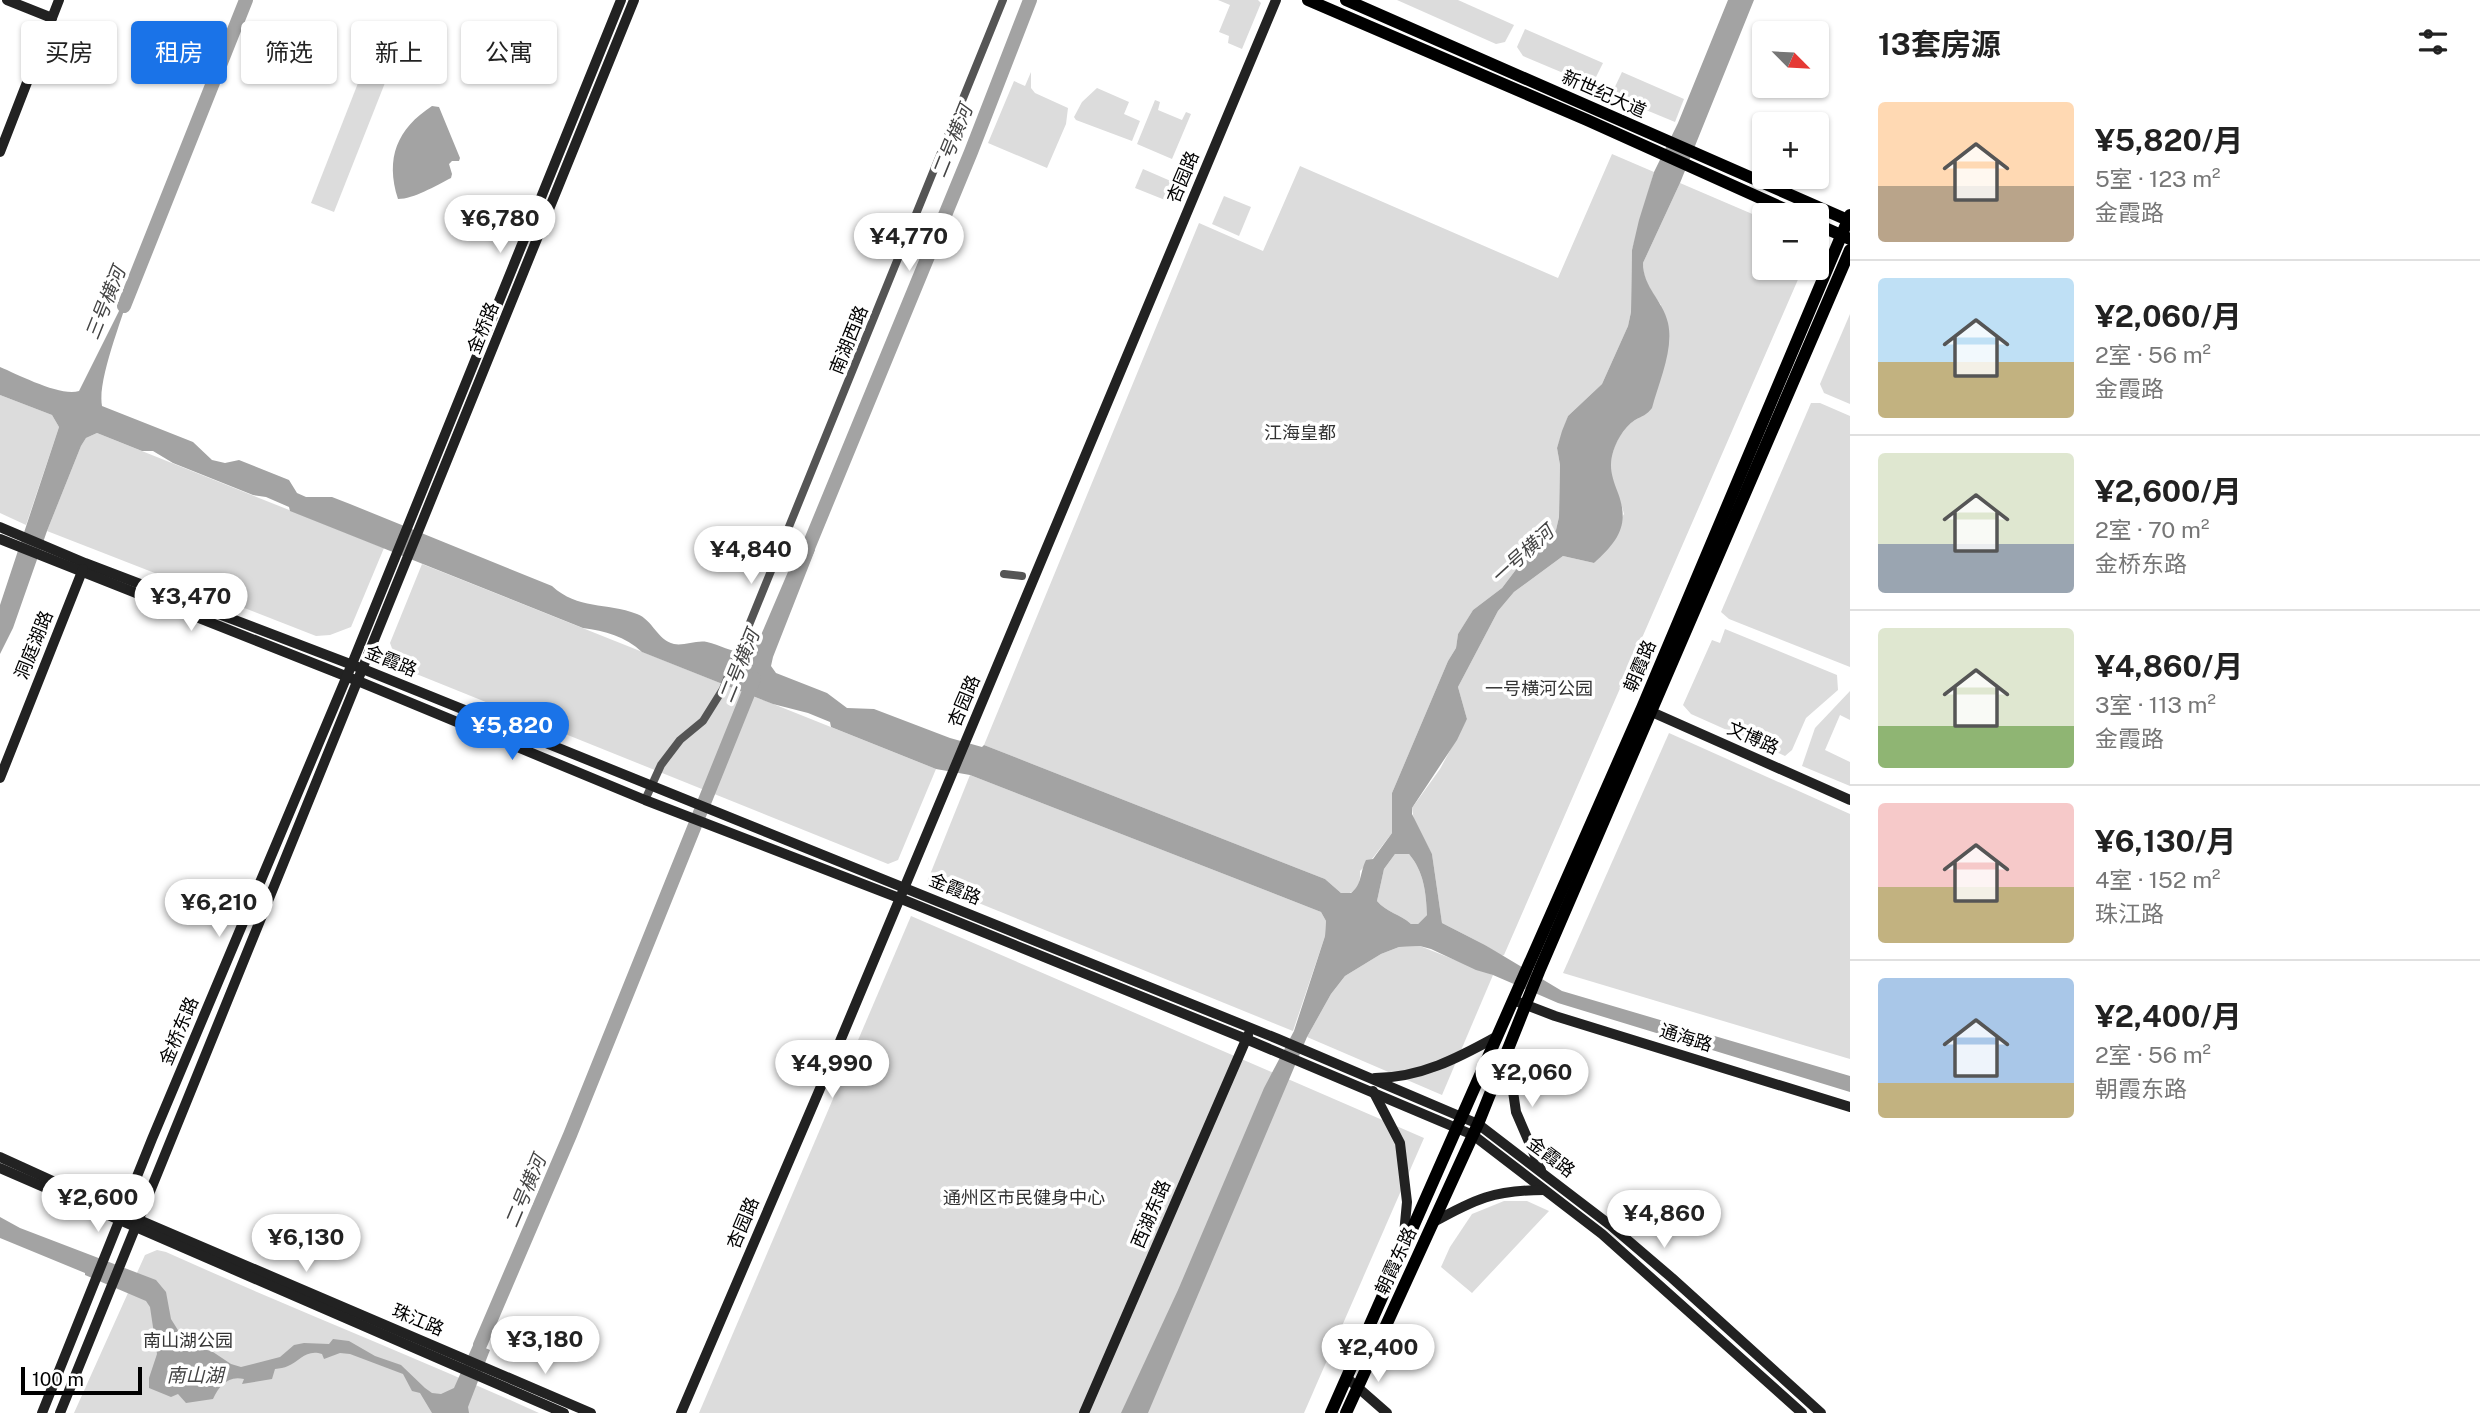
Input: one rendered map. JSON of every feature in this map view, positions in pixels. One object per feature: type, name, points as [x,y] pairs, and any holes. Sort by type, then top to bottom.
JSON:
[{"type":"main road","name":"新世纪大道","points":[[1308,0],[1695,161],[1849,219]]},
{"type":"main road","name":"新世纪大道","points":[[1346,0],[1662,147]]},
{"type":"main road","name":"新世纪大道","points":[[1695,161],[1775,203]]},
{"type":"main road","name":"朝霞路","points":[[1646,710],[1845,237],[1849,219]]},
{"type":"main road","points":[[1829,230],[1845,237]]},
{"type":"main road","name":"朝霞路","points":[[1475,1129],[1507,1050],[1521,998],[1534,966],[1850,250]]},
{"type":"main road","name":"朝霞路","points":[[1458,1122],[1496,1037],[1521,998]]},
{"type":"main road","name":"朝霞东路","points":[[1331,1413],[1458,1122]]},
{"type":"main road","name":"朝霞东路","points":[[1346,1413],[1475,1129]]},
{"type":"street","points":[[7,0],[52,18]]},
{"type":"street","points":[[0,152],[59,0]]},
{"type":"street","name":"金桥路","points":[[352,664],[621,0]]},
{"type":"street","name":"金桥路","points":[[363,668],[634,0]]},
{"type":"street","name":"南湖西路","points":[[645,800],[661,765],[680,740],[703,721],[723,689],[788,535],[1003,0]]},
{"type":"street","name":"杏园路","points":[[681,1413],[967,740],[1276,0]]},
{"type":"street","name":"金霞路","points":[[0,527],[9,539],[645,800],[902,893]]},
{"type":"street","name":"金霞路","points":[[83,568],[363,668],[712,810],[902,893],[1249,1034],[1278,1039],[1307,1051],[1458,1122]]},
{"type":"street","name":"洞庭湖路","points":[[0,778],[83,568]]},
{"type":"street","points":[[1004,575],[1022,576]]},
{"type":"street","name":"金桥东路","points":[[42,1413],[352,664]]},
{"type":"street","name":"金桥东路","points":[[60,1413],[363,668]]},
{"type":"street","name":"文博路","points":[[1646,710],[1850,800]]},
{"type":"street","name":"通海路","points":[[1521,998],[1850,1107]]},
{"type":"street","name":"金霞路","points":[[1249,1034],[1269,1048],[1475,1129],[1542,1173],[1611,1225],[1821,1413]]},
{"type":"street","name":"西湖东路","points":[[1084,1413],[1249,1034]]},
{"type":"street","points":[[1369,1078],[1392,1078],[1437,1068],[1496,1037]]},
{"type":"street","points":[[1507,1050],[1516,1112],[1542,1173]]},
{"type":"street","points":[[1373,1091],[1400,1143],[1407,1202],[1402,1251]]},
{"type":"street","name":"金霞路","points":[[1475,1129],[1544,1190],[1602,1234],[1802,1413]]},
{"type":"street","name":"珠江路","points":[[0,1157],[121,1217]]},
{"type":"street","name":"珠江路","points":[[0,1168],[458,1362],[591,1413]]},
{"type":"street","points":[[1432,1223],[1493,1194],[1544,1190]]},
{"type":"street","name":"珠江路","points":[[485,1373],[564,1413]]},
{"type":"street","points":[[1347,1378],[1387,1413]]},
{"type":"green space","points":[[1218,0],[1258,0],[1261,3],[1242,49],[1228,43],[1229,36],[1219,32],[1230,5]]},
{"type":"green space","points":[[1397,0],[1458,0],[1514,25],[1505,42],[1496,44]]},
{"type":"green space","points":[[1525,29],[1603,63],[1594,81],[1587,83],[1523,56],[1517,47]]},
{"type":"green space","points":[[1031,72],[1031,88],[1035,93],[1068,108],[1066,124],[1047,168],[988,143],[1014,81],[1025,86]]},
{"type":"green space","points":[[1622,72],[1684,99],[1675,122],[1617,98],[1613,91]]},
{"type":"green space","points":[[358,84],[385,84],[334,212],[311,203]]},
{"type":"green space","points":[[1097,88],[1129,102],[1124,114],[1140,121],[1132,141],[1074,117],[1082,102]]},
{"type":"green space","points":[[1155,100],[1160,102],[1158,110],[1182,120],[1186,112],[1191,114],[1172,159],[1137,144]]},
{"type":"green space","name":"江海皇都","points":[[1612,154],[1654,172],[1632,250],[1631,312],[1628,326],[1602,384],[1568,416],[1557,448],[1560,465],[1559,517],[1556,530],[1549,540],[1524,559],[1502,588],[1473,610],[1458,634],[1456,648],[1392,793],[1392,833],[1360,871],[1360,880],[1354,891],[1341,893],[1325,879],[984,745],[1199,223],[1263,251],[1300,166],[1558,278]]},
{"type":"green space","points":[[1143,169],[1173,182],[1165,200],[1135,188]]},
{"type":"green space","name":"一号横河公园","points":[[1680,183],[1752,214],[1752,280],[1798,280],[1504,955],[1501,956],[1442,923],[1432,854],[1414,821],[1412,808],[1440,769],[1467,719],[1458,687],[1498,611],[1514,592],[1563,556],[1594,563],[1624,514],[1611,476],[1611,460],[1619,437],[1635,420],[1661,305],[1646,281],[1643,263]]},
{"type":"green space","points":[[1224,196],[1251,207],[1239,236],[1212,224]]},
{"type":"green space","points":[[1850,314],[1850,404],[1824,393],[1820,384]]},
{"type":"green space","points":[[0,395],[52,415],[59,427],[26,525],[0,513]]},
{"type":"green space","points":[[1811,403],[1820,403],[1850,416],[1850,667],[1729,619],[1721,612]]},
{"type":"green space","points":[[97,433],[384,548],[351,627],[330,635],[316,636],[47,531],[81,446],[86,438]]},
{"type":"green space","points":[[422,564],[936,769],[898,860],[888,864],[399,667],[390,643]]},
{"type":"green space","points":[[1725,629],[1837,675],[1838,690],[1806,718],[1792,750],[1785,756],[1691,714],[1683,705],[1712,640],[1720,643]]},
{"type":"green space","points":[[1850,691],[1850,720],[1840,715],[1825,750],[1850,762],[1850,786],[1802,766],[1815,728]]},
{"type":"green space","points":[[1669,733],[1850,814],[1850,1059],[1563,973]]},
{"type":"green space","points":[[970,775],[1321,912],[1326,921],[1325,936],[1293,1031],[927,882]]},
{"type":"green space","points":[[1395,854],[1409,854],[1421,875],[1427,915],[1418,924],[1411,924],[1377,901],[1384,869]]},
{"type":"green space","name":"通州区市民健身中心","points":[[911,916],[1424,1138],[1304,1413],[699,1413]]},
{"type":"green space","points":[[1420,946],[1493,975],[1442,1095],[1307,1037],[1331,994],[1345,976],[1381,954],[1399,947]]},
{"type":"green space","points":[[1504,1201],[1527,1201],[1549,1211],[1472,1293],[1441,1267],[1450,1247],[1472,1214]]},
{"type":"green space","name":"南山湖公园","points":[[157,1250],[539,1413],[74,1413],[145,1255]]},
{"type":"water","points":[[1728,0],[1754,0],[1680,183],[1643,263],[1646,280],[1668,323],[1669,344],[1652,408],[1627,427],[1617,441],[1612,456],[1612,474],[1623,514],[1620,532],[1594,563],[1563,556],[1514,592],[1498,611],[1458,687],[1467,719],[1457,740],[1412,808],[1412,814],[1432,854],[1442,923],[1562,991],[1850,1076],[1850,1092],[1558,1003],[1431,949],[1420,946],[1399,947],[1381,954],[1345,976],[1331,994],[1307,1037],[1148,1413],[1121,1413],[1178,1290],[1264,1088],[1294,1031],[1325,936],[1326,921],[1321,912],[970,775],[936,769],[831,727],[830,722],[808,713],[773,704],[642,652],[614,635],[583,628],[290,511],[289,507],[266,497],[253,495],[173,463],[153,451],[142,451],[97,433],[86,438],[81,446],[13,628],[0,654],[0,605],[59,427],[52,415],[0,395],[0,367],[51,388],[79,391],[132,285],[103,380],[102,406],[193,442],[212,460],[225,463],[239,460],[289,480],[297,493],[306,497],[332,497],[552,586],[572,599],[637,614],[663,638],[674,644],[707,642],[743,652],[755,647],[799,546],[810,543],[815,550],[773,657],[771,666],[776,673],[827,693],[847,708],[874,709],[950,738],[982,747],[984,745],[1325,879],[1341,893],[1351,893],[1359,882],[1366,860],[1373,859],[1392,833],[1392,793],[1456,648],[1458,634],[1473,610],[1502,588],[1524,559],[1549,540],[1556,530],[1559,517],[1560,465],[1557,448],[1562,431],[1568,416],[1602,384],[1628,326],[1631,312],[1632,250],[1639,220],[1654,172],[1678,123]],"holes":[[[1395,854],[1409,854],[1421,875],[1426,898],[1427,915],[1418,924],[1411,924],[1377,901],[1384,869]]]},
{"type":"water","points":[[432,106],[439,107],[459,161],[449,164],[451,178],[418,194],[398,199],[393,170],[397,146],[410,124]]},
{"type":"water","name":"南山湖","points":[[0,1217],[20,1228],[156,1280],[166,1292],[171,1319],[186,1343],[213,1352],[241,1367],[280,1357],[294,1345],[329,1344],[333,1339],[349,1341],[375,1356],[401,1365],[425,1388],[432,1393],[441,1394],[454,1388],[474,1343],[490,1350],[468,1407],[469,1413],[432,1413],[420,1393],[412,1391],[403,1374],[350,1354],[340,1353],[324,1359],[322,1354],[307,1354],[288,1366],[275,1369],[272,1379],[242,1384],[244,1379],[229,1380],[221,1386],[213,1399],[186,1403],[178,1394],[171,1397],[149,1388],[149,1378],[157,1354],[150,1307],[146,1301],[0,1238]]},
{"type":"waterway","name":"三号横河","points":[[124,306],[246,0]]},
{"type":"waterway","name":"二号横河","points":[[803,560],[971,152],[1030,0]]},
{"type":"waterway","name":"二号横河","points":[[480,1345],[570,1135],[754,679]]},
{"type":"water label","name":"一号横河","points":[[1522,554]]}]
